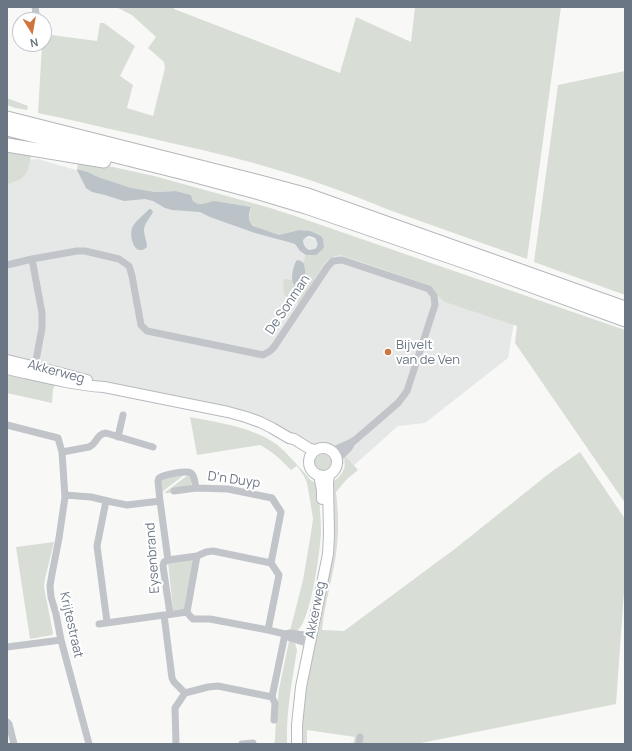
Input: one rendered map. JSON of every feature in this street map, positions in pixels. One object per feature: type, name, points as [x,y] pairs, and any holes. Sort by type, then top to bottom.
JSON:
[{"type":"highway","points":[[7,109],[42,126]]},
{"type":"highway","points":[[7,118],[308,195],[625,308]]},
{"type":"highway","points":[[7,129],[192,175],[306,206],[625,320]]},
{"type":"highway","points":[[7,145],[192,175]]},
{"type":"main road","name":"Akkerweg","points":[[7,360],[33,371],[88,386],[104,387],[246,417],[260,422],[289,438],[316,450]]},
{"type":"main road","name":"Akkerweg","points":[[7,369],[33,371]]},
{"type":"main road","name":"Akkerweg","points":[[289,438],[292,443],[310,459]]},
{"type":"main road","points":[[323,448],[332,451],[337,460],[336,469],[324,475],[315,473],[310,467],[310,459],[312,455],[316,450],[323,448]]},
{"type":"main road","name":"Akkerweg","points":[[291,744],[293,704],[322,547],[322,490],[324,475]]},
{"type":"main road","name":"Akkerweg","points":[[297,744],[304,638]]},
{"type":"street","name":"De Sonman","points":[[7,265],[77,251],[85,251],[119,258],[129,266],[141,325],[147,331],[263,355],[270,352],[274,347],[328,266],[333,261],[342,260],[429,289],[434,296],[435,305],[407,391],[398,403],[354,441],[337,460]]},
{"type":"street","points":[[32,259],[42,314],[42,328],[33,371]]},
{"type":"street","points":[[118,437],[123,415]]},
{"type":"street","name":"Krijtestraat","points":[[7,425],[58,438],[62,452],[65,495],[50,586],[51,597],[89,744]]},
{"type":"street","points":[[62,452],[89,447],[93,445],[99,436],[106,433],[153,447]]},
{"type":"street","name":"De Sonman","points":[[332,451],[354,441]]},
{"type":"street","name":"D'n Duyp","points":[[160,501],[158,481],[162,475],[188,472],[192,474],[194,478],[196,488]]},
{"type":"street","name":"D'n Duyp","points":[[174,491],[196,488],[228,489],[272,498],[281,512],[271,563]]},
{"type":"street","points":[[65,495],[91,497],[127,505],[160,501]]},
{"type":"street","points":[[106,501],[97,546],[103,623],[187,612]]},
{"type":"street","name":"Eysenbrand","points":[[160,501],[168,560],[164,562],[163,566],[172,678],[185,693]]},
{"type":"street","points":[[168,560],[197,556],[213,551],[271,563],[279,575],[268,630]]},
{"type":"street","points":[[197,556],[187,612],[193,619],[210,618],[285,634],[290,638],[304,638]]},
{"type":"street","points":[[274,720],[275,704],[272,697],[285,634]]},
{"type":"street","points":[[7,647],[61,640]]},
{"type":"street","points":[[176,744],[175,708],[185,693],[218,686],[272,697]]},
{"type":"street","points":[[7,722],[9,724],[14,744]]},
{"type":"street","points":[[242,744],[252,743]]},
{"type":"shaded area","points":[[116,7],[174,7],[174,9],[340,73],[356,17],[411,42],[415,7],[561,7],[527,259],[389,210],[336,189],[282,171],[199,149],[38,113],[42,52],[52,52],[52,35],[97,41],[100,23],[104,23],[135,46],[120,76],[133,85],[127,108],[153,116],[165,68],[164,62],[148,48],[156,37],[132,15]]},
{"type":"shaded area","points":[[625,71],[625,295],[534,262],[558,85]]},
{"type":"shaded area","points":[[7,98],[28,106],[27,110],[7,105]]},
{"type":"shaded area","points":[[7,152],[31,156],[25,175],[19,180],[7,184]]},
{"type":"shaded area","points":[[53,158],[113,167],[154,176],[267,207],[625,330],[625,503],[515,343],[517,326],[445,302],[429,285],[341,255],[334,256],[325,262],[299,304],[285,295],[283,289],[284,279],[292,280],[294,284],[303,284],[305,271],[303,263],[306,255],[313,255],[321,252],[324,242],[304,230],[279,235],[258,228],[250,223],[249,217],[251,207],[209,202],[201,204],[193,201],[191,195],[176,191],[155,192],[131,188],[77,169],[78,164]]},
{"type":"shaded area","points":[[38,159],[518,298],[508,358],[425,423],[398,426],[351,468],[250,418],[7,363],[7,161]]},
{"type":"shaded area","points":[[77,170],[88,172],[131,188],[155,192],[176,191],[191,195],[193,201],[199,204],[214,201],[251,207],[249,219],[253,226],[279,235],[300,230],[310,231],[321,236],[324,247],[316,255],[306,255],[300,251],[295,244],[255,233],[200,212],[172,210],[145,199],[124,201],[92,192],[86,188]],"holes":[[[309,236],[315,238],[318,245],[315,249],[309,250],[304,246],[303,240],[306,237]]]},
{"type":"shaded area","points":[[149,209],[153,212],[144,228],[147,247],[143,250],[139,250],[132,241],[131,232],[133,225]]},
{"type":"shaded area","points":[[297,260],[303,263],[305,272],[304,282],[300,286],[293,284],[292,280],[294,267]]},
{"type":"shaded area","points":[[7,374],[55,385],[53,389],[52,403],[7,393]]},
{"type":"shaded area","points":[[190,417],[233,426],[254,432],[264,437],[281,448],[310,480],[318,484],[321,533],[319,555],[307,614],[302,625],[297,631],[290,631],[303,580],[313,519],[307,483],[304,476],[297,466],[291,470],[280,459],[260,445],[197,455]]},
{"type":"shaded area","points":[[580,452],[625,519],[625,578],[616,704],[416,744],[353,744],[355,737],[307,730],[307,744],[298,744],[299,713],[321,605],[329,483],[340,476],[345,464],[344,455],[358,470],[347,479],[336,492],[338,538],[322,630],[344,631],[456,548],[551,472]]},
{"type":"shaded area","points":[[323,454],[329,457],[332,463],[329,469],[323,472],[317,469],[314,463],[317,457]]},
{"type":"shaded area","points":[[184,475],[162,492],[161,481],[163,479]]},
{"type":"shaded area","points":[[188,475],[191,477],[191,485],[181,490],[164,493]]},
{"type":"shaded area","points":[[54,542],[44,587],[53,633],[52,635],[30,639],[16,547]]},
{"type":"shaded area","points":[[198,558],[186,609],[173,610],[168,562]]},
{"type":"shaded area","points":[[289,641],[295,643],[297,650],[288,708],[287,744],[268,744],[274,743],[275,741],[279,689]]},
{"type":"place","name":"Bijvelt van de Ven","points":[[388,352]]}]
